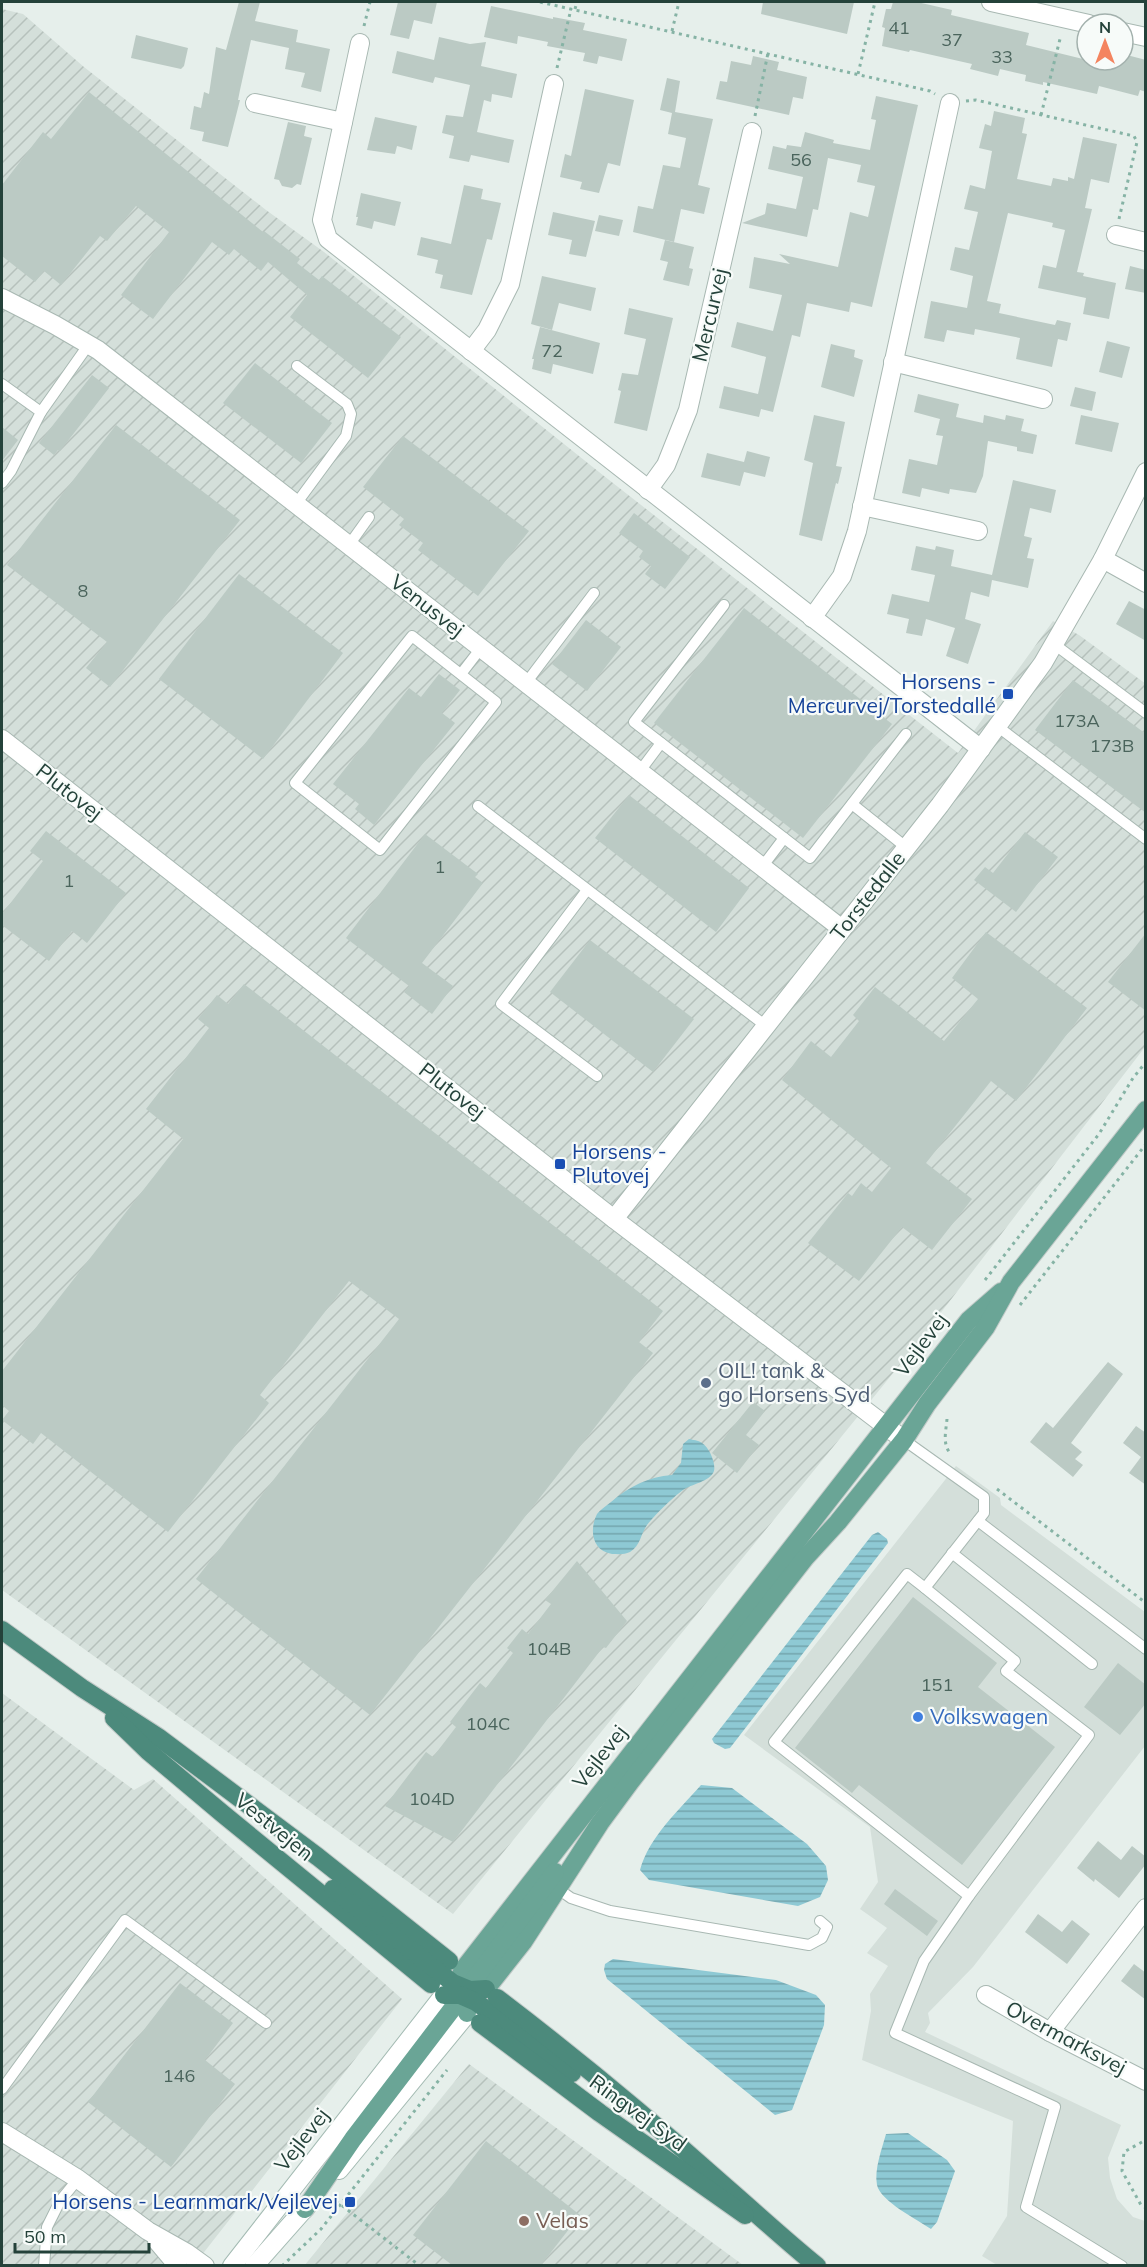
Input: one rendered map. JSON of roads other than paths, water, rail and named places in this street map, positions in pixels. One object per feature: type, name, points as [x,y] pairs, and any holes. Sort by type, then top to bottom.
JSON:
[{"type":"highway","name":"Vestvejen","points":[[2,1630],[82,1688],[158,1737],[318,1857],[465,1992]]},
{"type":"highway","name":"Vestvejen","points":[[82,1688],[148,1750],[223,1814],[465,1992]]},
{"type":"highway","name":"Ringvej Syd","points":[[465,1992],[661,2132],[787,2242],[817,2265]]},
{"type":"highway","name":"Ringvej Syd","points":[[465,1992],[600,2113],[720,2199],[787,2242]]},
{"type":"main road","name":"Vejlevej","points":[[465,1992],[523,1942],[545,1885],[600,1823],[806,1558],[904,1440],[927,1404],[986,1327],[1011,1282],[1146,1110]]},
{"type":"main road","name":"Vejlevej","points":[[465,1992],[545,1885],[645,1736],[969,1320],[1011,1282]]},
{"type":"street","points":[[991,2],[1066,10]]},
{"type":"street","points":[[360,43],[322,220],[328,239],[981,749]]},
{"type":"street","points":[[471,351],[487,330],[510,284],[554,84]]},
{"type":"street","points":[[255,103],[343,122]]},
{"type":"street","points":[[812,618],[842,576],[857,531],[950,103]]},
{"type":"street","name":"Mercurvej","points":[[648,490],[666,465],[688,410],[752,132]]},
{"type":"street","points":[[1116,235],[1146,242]]},
{"type":"street","name":"Venusvej","points":[[2,298],[89,344],[842,929]]},
{"type":"street","points":[[892,362],[1044,399]]},
{"type":"street","name":"Torstedalle","points":[[614,1219],[907,848],[981,749],[1054,644],[1103,560],[1146,472]]},
{"type":"street","points":[[862,506],[978,531]]},
{"type":"street","points":[[1103,560],[1146,583]]},
{"type":"street","name":"Plutovej","points":[[2,739],[614,1219],[904,1440]]},
{"type":"street","points":[[1050,2031],[1146,1908]]},
{"type":"street","name":"Vejlevej","points":[[254,2265],[360,2146],[465,1992]]},
{"type":"street","name":"Vejlevej","points":[[232,2265],[465,1992]]},
{"type":"street","name":"Overmarksvej","points":[[986,1995],[1146,2081]]},
{"type":"street","points":[[2,2132],[78,2179],[147,2231],[205,2265]]},
{"type":"street","points":[[147,2231],[178,2265]]},
{"type":"lane","points":[[2,483],[11,471],[41,412],[89,344]]},
{"type":"lane","points":[[296,504],[346,436],[351,414],[347,404],[297,366]]},
{"type":"lane","points":[[2,384],[41,412]]},
{"type":"lane","points":[[349,545],[369,517]]},
{"type":"lane","points":[[526,683],[594,593]]},
{"type":"lane","points":[[724,605],[634,722],[810,858],[906,734]]},
{"type":"lane","points":[[412,636],[461,674],[496,702],[380,850],[295,783],[412,636]]},
{"type":"lane","points":[[1054,644],[1146,713]]},
{"type":"lane","points":[[461,674],[481,648]]},
{"type":"lane","points":[[997,726],[1146,839]]},
{"type":"lane","points":[[640,771],[661,743]]},
{"type":"lane","points":[[852,804],[907,848]]},
{"type":"lane","points":[[478,806],[766,1026]]},
{"type":"lane","points":[[762,867],[784,838]]},
{"type":"lane","points":[[587,890],[501,1004],[597,1076]]},
{"type":"lane","points":[[904,1440],[984,1497],[984,1514],[925,1588]]},
{"type":"lane","points":[[978,1521],[1146,1649]]},
{"type":"lane","points":[[952,1554],[1092,1664]]},
{"type":"lane","points":[[969,1896],[774,1742],[907,1574],[1015,1661],[1006,1671],[1089,1735],[969,1896],[924,1961],[895,2033],[1056,2107],[1026,2207],[1122,2265]]},
{"type":"lane","points":[[545,1885],[579,1901],[610,1911],[809,1945],[822,1938],[827,1927],[820,1921]]},
{"type":"lane","points":[[2,2089],[125,1920],[266,2023]]},
{"type":"lane","points":[[44,2265],[47,2227],[60,2201],[78,2179]]},
{"type":"water","points":[[689,1439],[705,1445],[714,1464],[712,1475],[686,1488],[669,1502],[647,1525],[638,1543],[630,1552],[612,1554],[600,1549],[593,1533],[597,1514],[632,1487],[647,1480],[672,1475],[681,1463],[683,1444]]},
{"type":"water","points":[[878,1532],[887,1539],[888,1543],[730,1748],[725,1749],[714,1743],[712,1739],[872,1535]]},
{"type":"water","points":[[701,1785],[732,1788],[807,1844],[826,1866],[828,1880],[820,1897],[798,1906],[649,1880],[640,1870],[650,1846]]},
{"type":"water","points":[[613,1959],[776,1980],[816,1995],[825,2005],[824,2025],[792,2110],[775,2115],[607,1979],[605,1964]]},
{"type":"water","points":[[908,2133],[947,2160],[955,2171],[937,2222],[931,2229],[892,2204],[877,2185],[877,2166],[886,2134]]},
{"type":"place","name":"Horsens - Mercurvej/Torstedallé","points":[[1008,694]]},
{"type":"place","name":"Horsens - Plutovej","points":[[560,1164]]},
{"type":"place","name":"OIL! tank & go Horsens Syd","points":[[706,1383]]},
{"type":"place","name":"Volkswagen","points":[[918,1717]]},
{"type":"place","name":"Horsens - Learnmark/Vejlevej","points":[[350,2202]]},
{"type":"place","name":"Velas","points":[[524,2221]]}]
